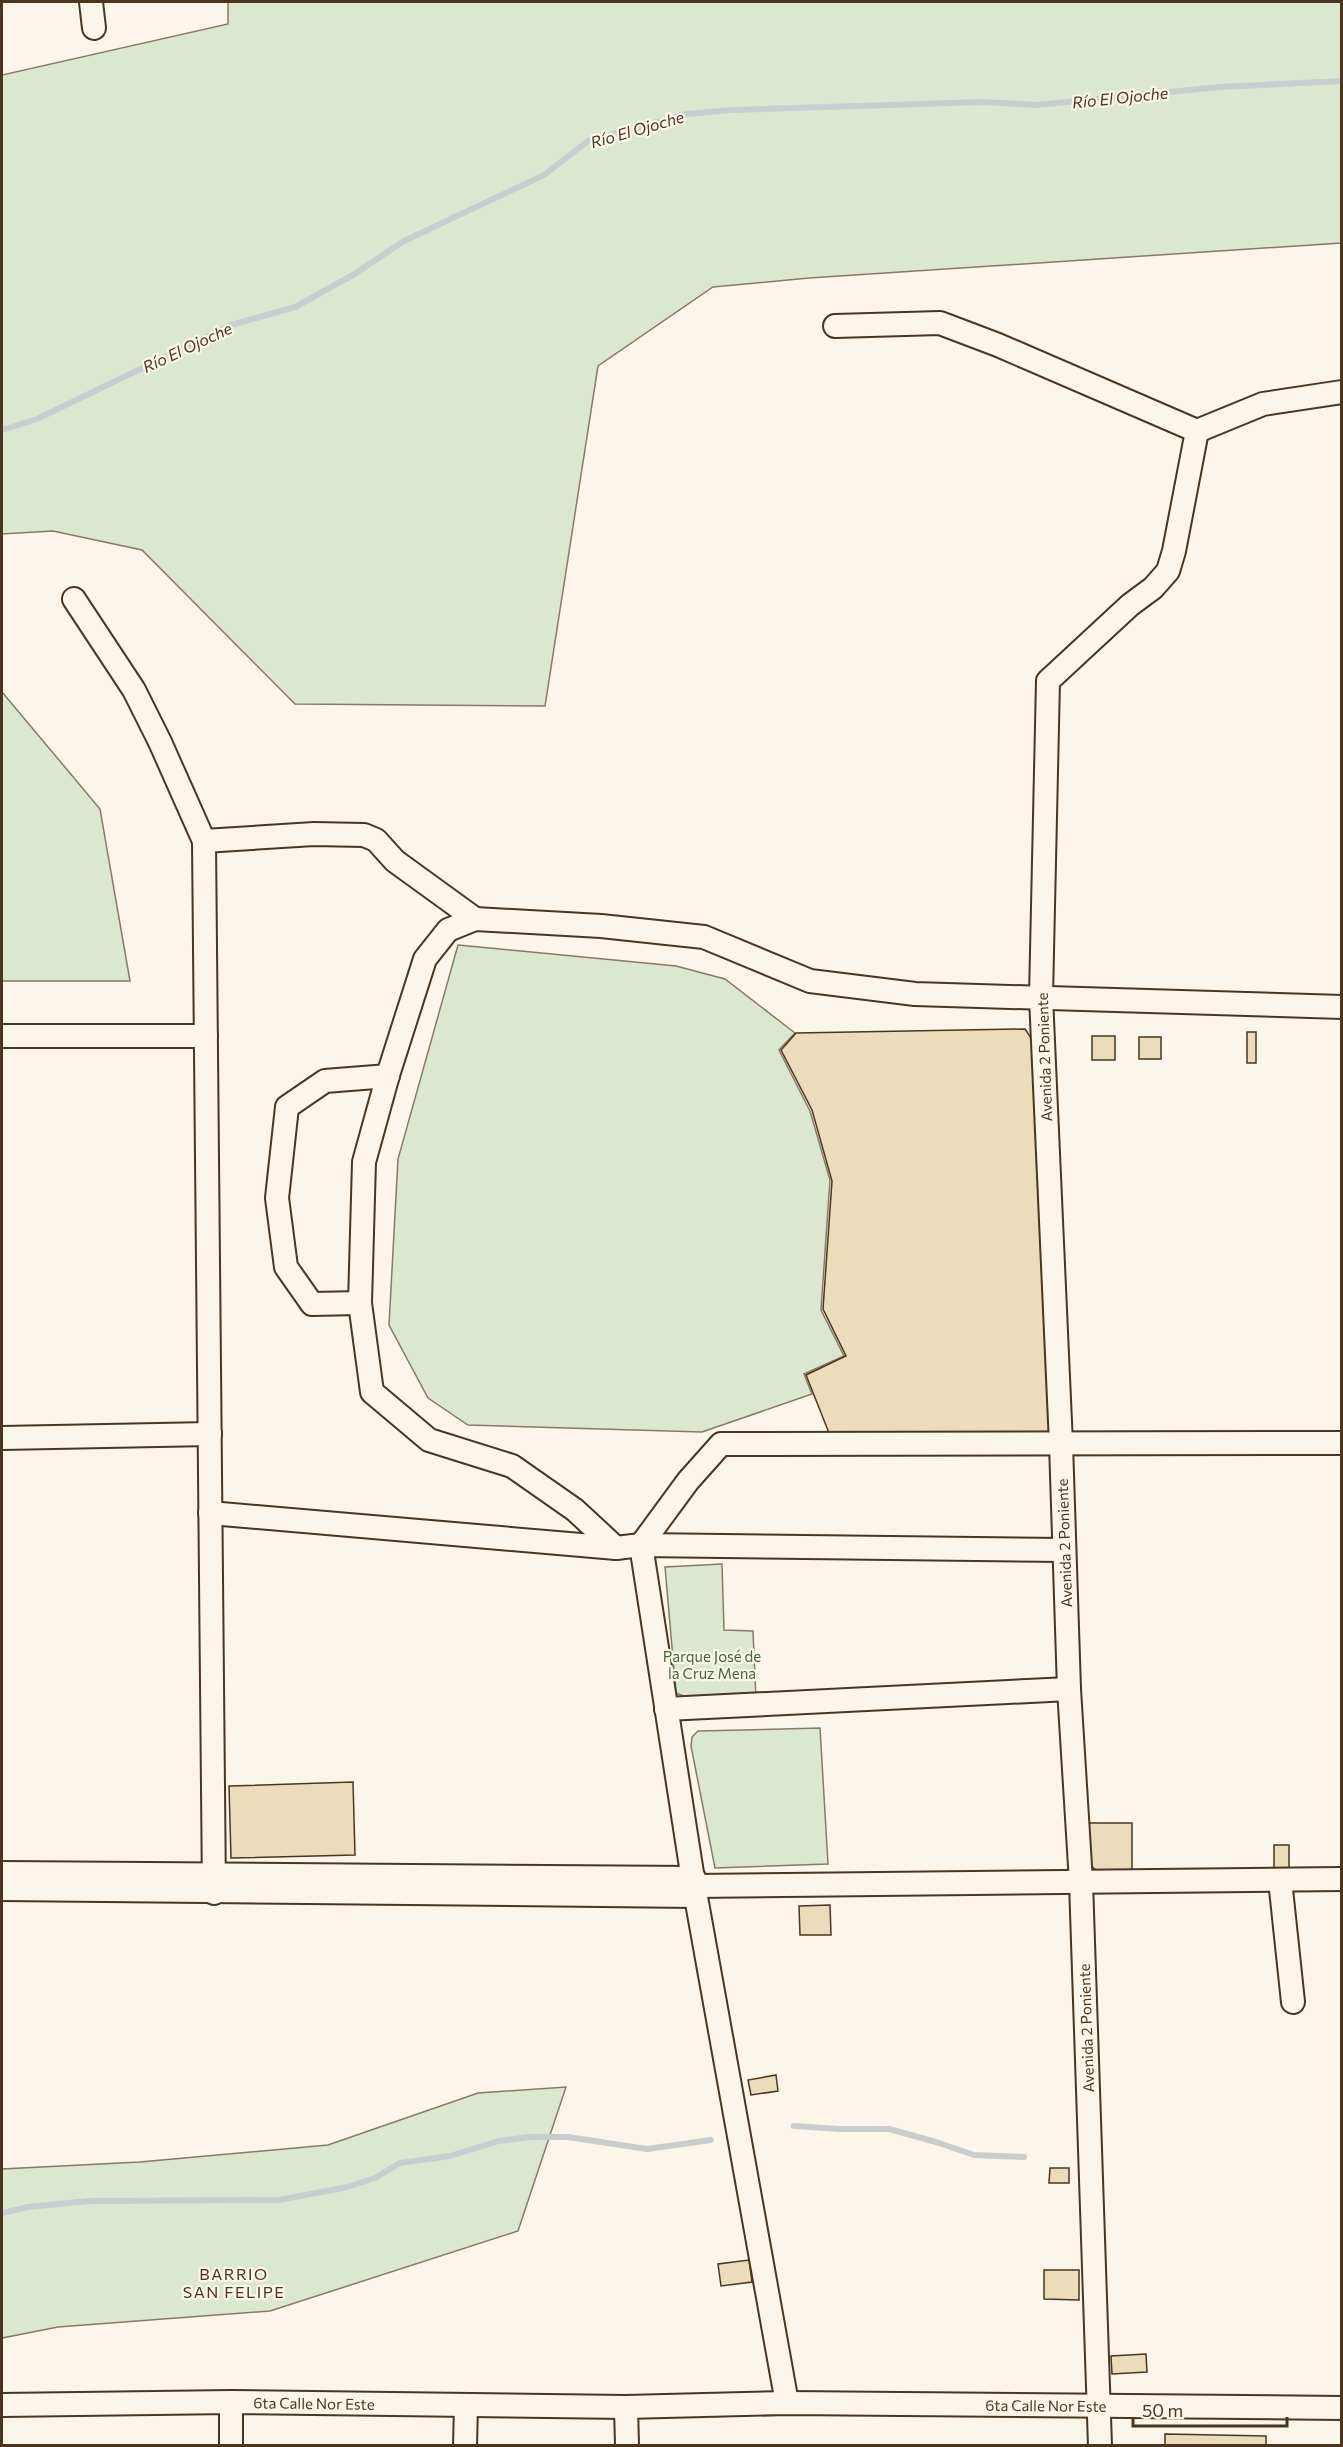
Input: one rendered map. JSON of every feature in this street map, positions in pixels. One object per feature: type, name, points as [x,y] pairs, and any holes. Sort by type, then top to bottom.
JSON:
[{"type":"street","points":[[91,2],[94,28]]},
{"type":"street","points":[[835,326],[940,323],[998,345],[1197,431],[1263,404],[1341,392]]},
{"type":"street","name":"Avenida 2 Poniente","points":[[1100,2445],[1081,1882],[1069,1689],[1061,1444],[1041,997],[1048,681],[1130,605],[1153,588],[1168,571],[1174,551],[1197,431]]},
{"type":"street","points":[[74,599],[134,690],[160,742],[204,842],[214,1884]]},
{"type":"street","points":[[204,842],[314,834],[363,835],[376,840],[395,861],[475,919]]},
{"type":"street","points":[[616,1548],[575,1510],[512,1466],[429,1440],[372,1392],[360,1303],[364,1162],[424,959],[448,930],[475,919],[601,926],[704,937],[810,981],[915,994],[1341,1007]]},
{"type":"street","points":[[2,1036],[206,1036]]},
{"type":"street","points":[[360,1303],[312,1305],[286,1267],[278,1198],[287,1107],[325,1081],[388,1076]]},
{"type":"street","points":[[2,1438],[210,1434]]},
{"type":"street","points":[[787,2403],[695,1887],[641,1545],[688,1481],[721,1444],[1341,1443]]},
{"type":"street","points":[[210,1513],[616,1548],[641,1545],[1064,1550]]},
{"type":"street","points":[[666,1709],[1069,1689]]},
{"type":"street","points":[[2,1873],[214,1884]]},
{"type":"street","points":[[2,1889],[214,1884],[695,1887],[1341,1879]]},
{"type":"street","points":[[1280,1880],[1293,2002]]},
{"type":"street","points":[[231,2402],[231,2445]]},
{"type":"street","name":"6ta Calle Nor Este","points":[[2,2405],[231,2402],[626,2407],[787,2403],[1098,2404],[1341,2408]]},
{"type":"street","points":[[465,2445],[466,2405]]},
{"type":"street","points":[[626,2407],[627,2445]]},
{"type":"green space","points":[[228,2],[1341,2],[1341,243],[809,278],[713,287],[598,366],[545,706],[295,704],[142,550],[53,531],[2,534],[2,75],[228,24]]},
{"type":"green space","points":[[2,692],[100,809],[130,981],[2,981]]},
{"type":"green space","points":[[458,945],[676,966],[725,979],[795,1033],[779,1050],[810,1111],[830,1180],[821,1310],[844,1356],[804,1374],[812,1394],[702,1432],[468,1425],[428,1398],[389,1325],[398,1159]]},
{"type":"green space","name":"Parque José de la Cruz Mena","points":[[722,1564],[724,1630],[753,1631],[756,1699],[698,1702],[676,1693],[665,1567]]},
{"type":"green space","points":[[820,1728],[828,1864],[715,1868],[691,1746],[692,1737],[698,1731]]},
{"type":"green space","points":[[566,2087],[518,2231],[270,2311],[58,2327],[2,2338],[2,2169],[140,2162],[328,2145],[478,2093]]},
{"type":"building","points":[[1025,1029],[1035,1044],[1050,1432],[1044,1438],[833,1443],[806,1375],[846,1356],[823,1309],[832,1181],[812,1110],[781,1050],[796,1033]]},
{"type":"building","points":[[1247,1032],[1256,1032],[1256,1063],[1247,1063]]},
{"type":"building","points":[[1092,1036],[1115,1036],[1115,1060],[1092,1060]]},
{"type":"building","points":[[1139,1037],[1161,1037],[1161,1059],[1139,1059]]},
{"type":"building","points":[[353,1782],[355,1855],[231,1858],[229,1786]]},
{"type":"building","points":[[1087,1823],[1132,1823],[1132,1872],[1098,1872],[1087,1862]]},
{"type":"building","points":[[1274,1845],[1289,1845],[1289,1869],[1274,1869]]},
{"type":"building","points":[[830,1905],[831,1935],[800,1935],[799,1906]]},
{"type":"building","points":[[776,2075],[778,2091],[751,2095],[748,2080]]},
{"type":"building","points":[[1050,2168],[1069,2168],[1069,2183],[1049,2183]]},
{"type":"building","points":[[749,2260],[752,2282],[721,2286],[718,2264]]},
{"type":"building","points":[[1044,2270],[1079,2270],[1079,2300],[1044,2299]]},
{"type":"building","points":[[1146,2354],[1147,2372],[1112,2374],[1111,2356]]},
{"type":"building","points":[[1165,2434],[1266,2436],[1266,2446],[1165,2446]]},
{"type":"waterway","name":"Río El Ojoche","points":[[2,430],[37,419],[231,325],[295,307],[353,275],[404,241],[544,175],[588,141],[686,114],[732,110],[983,102],[1036,105],[1220,87],[1342,81]]},
{"type":"waterway","points":[[794,2126],[889,2129],[974,2155],[1024,2157]]},
{"type":"waterway","points":[[2,2213],[28,2207],[89,2201],[279,2200],[347,2187],[375,2178],[400,2163],[450,2156],[499,2141],[530,2137],[568,2137],[647,2149],[711,2140]]},
{"type":"district","name":"BARRIO SAN FELIPE","points":[[234,2282]]}]
